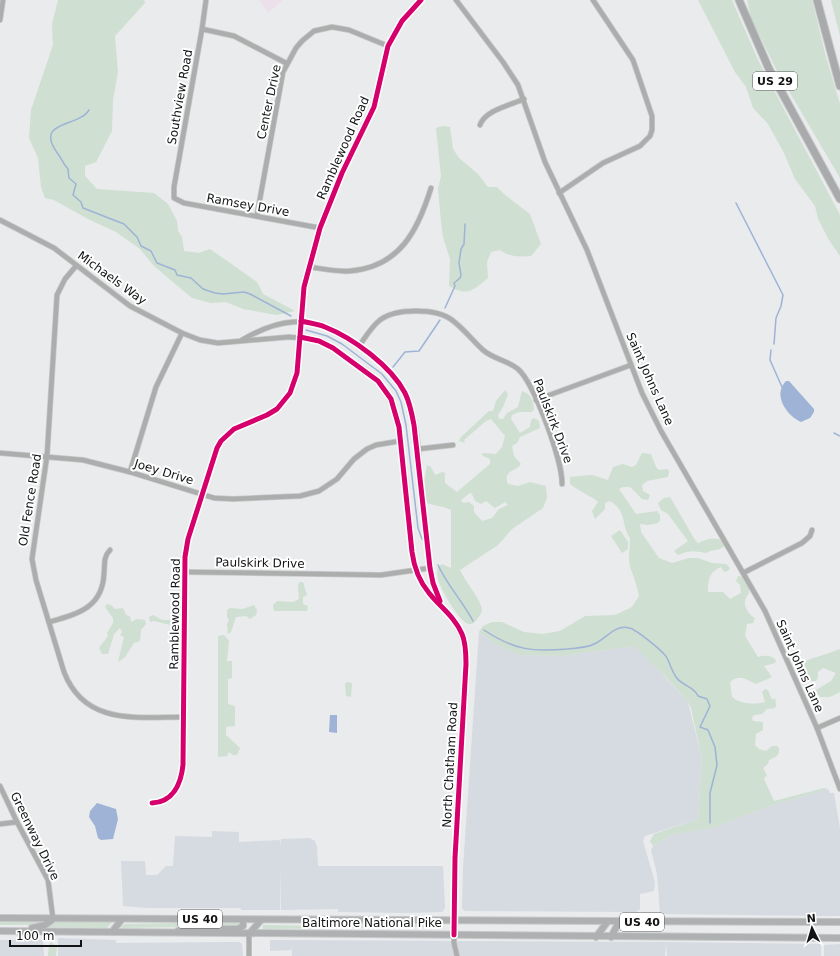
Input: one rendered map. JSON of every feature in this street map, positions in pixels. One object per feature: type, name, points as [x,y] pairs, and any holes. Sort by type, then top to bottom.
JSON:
[{"type":"highway","name":"US 29","points":[[738,0],[769,69],[840,199]]},
{"type":"highway","points":[[817,0],[840,86]]},
{"type":"main road","name":"Baltimore National Pike","points":[[0,918],[840,922]]},
{"type":"main road","points":[[2,933],[39,928],[54,918]]},
{"type":"main road","points":[[112,932],[122,919]]},
{"type":"main road","points":[[166,933],[187,929],[238,929],[243,926],[243,920]]},
{"type":"main road","points":[[249,934],[260,920]]},
{"type":"main road","points":[[596,937],[608,921]]},
{"type":"main road","points":[[611,937],[619,922]]},
{"type":"main road","name":"Baltimore National Pike","points":[[2,933],[51,931],[249,934],[840,938]]},
{"type":"street","points":[[0,20],[3,0]]},
{"type":"street","name":"Southview Road","points":[[174,198],[174,187],[206,0]]},
{"type":"street","name":"Ramblewood Road","points":[[152,803],[163,801],[168,798],[180,781],[184,765],[185,572],[188,539],[217,448],[227,434],[243,424],[268,415],[285,402],[290,393],[297,373],[304,287],[320,228],[342,174],[374,107],[388,46],[402,20],[421,0]]},
{"type":"street","name":"Saint Johns Lane","points":[[456,0],[503,62],[518,85],[545,162],[587,250],[631,365],[661,431],[744,573],[772,627],[817,728],[840,789]]},
{"type":"street","points":[[559,193],[603,163],[640,146],[650,136],[652,130],[652,116],[633,60],[593,0]]},
{"type":"street","name":"Center Drive","points":[[257,216],[280,82],[286,63],[302,41],[314,31],[322,28],[332,28],[349,30],[388,46]]},
{"type":"street","points":[[202,29],[234,36],[286,63]]},
{"type":"street","points":[[480,125],[488,114],[524,99]]},
{"type":"street","points":[[310,267],[348,271],[370,267],[389,258],[398,251],[414,232],[424,213],[431,188]]},
{"type":"street","name":"Ramsey Drive","points":[[174,198],[184,203],[320,228]]},
{"type":"street","name":"Michaels Way","points":[[0,220],[46,243],[130,306],[182,332],[208,342],[226,343],[278,337],[300,337]]},
{"type":"street","name":"Old Fence Road","points":[[76,266],[65,279],[57,295],[47,456],[32,559],[67,680],[84,702],[95,709],[117,716],[184,717]]},
{"type":"street","name":"Paulskirk Drive","points":[[359,346],[374,326],[388,316],[407,312],[439,314],[452,320],[489,354],[517,368],[527,380],[536,400],[559,463],[562,484]]},
{"type":"street","name":"Michaels Way","points":[[240,341],[268,327],[301,322]]},
{"type":"street","name":"North Chatham Road","points":[[301,322],[331,329],[359,346],[390,372],[404,392],[412,413],[418,449],[430,568],[433,583],[441,604]]},
{"type":"street","points":[[130,472],[160,376],[182,332]]},
{"type":"street","name":"North Chatham Road","points":[[300,337],[326,344],[378,381],[394,407],[400,441],[415,570],[430,594],[441,604],[462,633],[466,653],[455,858],[454,935],[457,956]]},
{"type":"street","points":[[536,400],[631,365]]},
{"type":"street","name":"Joey Drive","points":[[0,453],[83,460],[130,472],[202,495],[224,500],[309,494],[319,491],[337,479],[354,459],[367,449],[386,443],[400,441]]},
{"type":"street","points":[[418,449],[452,445]]},
{"type":"street","points":[[744,573],[802,543],[810,536],[812,530]]},
{"type":"street","points":[[49,622],[74,615],[90,606],[101,589],[104,578],[105,556],[110,550]]},
{"type":"street","name":"Paulskirk Drive","points":[[185,572],[380,575],[430,568]]},
{"type":"street","points":[[817,728],[840,718]]},
{"type":"street","name":"Greenway Drive","points":[[0,786],[17,822],[48,880],[54,918]]},
{"type":"street","points":[[0,824],[17,822]]},
{"type":"street","points":[[249,934],[249,956]]},
{"type":"shaded area","points":[[259,0],[283,0],[268,13]]},
{"type":"shaded area","points":[[479,632],[495,644],[519,655],[562,656],[634,646],[645,655],[688,702],[702,759],[698,819],[645,836],[643,841],[655,882],[654,891],[640,894],[640,909],[636,912],[464,911],[462,908],[463,868]]},
{"type":"shaded area","points":[[828,789],[830,793],[834,793],[840,829],[840,916],[660,914],[657,874],[651,850],[653,846],[672,835],[712,828],[770,806]]},
{"type":"shaded area","points":[[212,831],[239,832],[239,842],[280,840],[280,846],[281,839],[310,838],[315,841],[317,847],[318,866],[443,866],[445,908],[442,912],[403,913],[338,912],[338,909],[281,910],[280,864],[280,910],[241,910],[241,908],[147,908],[123,906],[121,861],[145,861],[146,875],[157,875],[166,866],[173,866],[175,836],[212,837]]},
{"type":"shaded area","points":[[58,938],[116,940],[116,943],[239,942],[242,944],[243,956],[58,956]]},
{"type":"shaded area","points":[[0,940],[43,940],[44,956],[0,956]]},
{"type":"shaded area","points":[[270,940],[666,942],[665,956],[292,956],[291,943],[291,950],[270,951]]},
{"type":"shaded area","points":[[666,942],[821,944],[821,956],[667,956]]},
{"type":"shaded area","points":[[840,944],[840,956],[824,956],[824,945]]},
{"type":"green space","points":[[58,0],[144,0],[145,3],[115,36],[118,72],[113,100],[112,131],[96,162],[85,166],[85,176],[97,189],[154,193],[168,204],[177,221],[178,231],[182,237],[184,251],[199,253],[210,249],[257,282],[263,294],[295,311],[277,315],[243,309],[226,302],[211,303],[192,298],[154,266],[140,249],[116,232],[88,219],[54,200],[45,198],[41,187],[38,158],[29,138],[31,110],[53,45],[52,24]]},
{"type":"green space","points":[[698,0],[732,0],[758,60],[840,215],[840,256],[829,240],[818,219],[815,206],[795,179],[784,153],[768,124],[753,108],[746,87],[735,72]]},
{"type":"green space","points":[[747,0],[812,0],[826,57],[840,104],[840,178],[776,69],[751,18]]},
{"type":"green space","points":[[840,0],[840,36],[831,1]]},
{"type":"green space","points":[[443,126],[450,127],[453,149],[459,158],[479,175],[488,187],[497,187],[530,214],[541,244],[531,256],[515,256],[500,250],[491,252],[487,262],[488,278],[470,291],[461,291],[449,286],[450,259],[443,237],[438,189],[441,176],[436,128]]},
{"type":"green space","points":[[505,390],[508,394],[498,415],[499,419],[503,419],[507,413],[518,407],[522,391],[528,394],[531,398],[534,410],[532,412],[519,412],[512,415],[511,419],[520,433],[530,427],[531,420],[534,418],[539,421],[540,428],[520,437],[517,443],[512,446],[514,456],[521,464],[508,474],[507,480],[508,484],[518,486],[530,482],[546,486],[547,498],[543,508],[512,529],[498,545],[460,570],[482,608],[481,614],[473,623],[469,624],[456,613],[438,580],[438,567],[442,564],[451,568],[451,510],[427,503],[424,493],[424,483],[427,465],[431,467],[435,475],[442,472],[445,473],[445,483],[457,492],[490,464],[490,459],[483,456],[482,453],[496,454],[502,447],[505,436],[491,419],[486,421],[464,440],[465,443],[459,441],[460,438],[489,411],[493,411],[496,401]],"holes":[[[470,493],[475,501],[481,504],[486,501],[495,508],[505,502],[508,505],[499,509],[492,518],[482,521],[474,512],[474,506],[469,502],[463,503],[461,500]]]},
{"type":"green space","points":[[642,453],[651,454],[656,467],[659,470],[668,469],[668,477],[647,481],[642,485],[643,491],[650,495],[648,500],[642,499],[630,487],[623,487],[619,489],[636,514],[657,511],[660,515],[660,520],[658,523],[648,525],[640,524],[641,532],[659,558],[672,563],[689,558],[698,558],[712,563],[726,564],[730,568],[728,571],[724,572],[721,567],[714,571],[710,577],[708,592],[723,592],[730,599],[741,593],[740,585],[736,581],[738,576],[744,577],[748,584],[749,592],[745,599],[745,606],[755,618],[753,623],[747,624],[745,636],[758,657],[767,656],[776,660],[775,663],[764,666],[772,677],[756,684],[740,678],[736,678],[730,682],[732,697],[739,701],[752,704],[765,702],[762,692],[765,689],[768,690],[772,700],[775,698],[775,708],[767,709],[762,714],[754,715],[752,718],[753,721],[763,722],[763,730],[756,734],[755,745],[759,749],[766,751],[772,746],[777,746],[779,748],[778,755],[769,760],[768,764],[763,768],[767,775],[764,779],[774,801],[824,788],[828,789],[770,806],[712,828],[672,835],[653,846],[650,841],[654,834],[698,819],[702,759],[691,708],[688,702],[665,676],[634,646],[562,656],[519,655],[495,644],[479,632],[483,626],[492,622],[502,622],[524,632],[542,634],[560,631],[585,616],[615,615],[632,607],[639,596],[630,568],[630,538],[625,527],[622,514],[616,505],[610,501],[605,503],[605,509],[595,519],[592,511],[598,502],[570,484],[570,477],[592,475],[608,480],[613,467],[623,464],[632,467],[636,465]]},
{"type":"green space","points":[[670,497],[698,543],[714,538],[723,541],[724,546],[720,549],[706,553],[692,551],[678,555],[674,551],[688,541],[668,514],[661,510],[658,503],[664,498]]},
{"type":"green space","points":[[620,530],[628,542],[628,549],[622,553],[611,536]]},
{"type":"green space","points":[[300,582],[303,582],[307,595],[303,597],[303,604],[308,606],[307,611],[274,611],[273,605],[277,601],[293,602],[299,599],[298,585]]},
{"type":"green space","points":[[176,601],[180,601],[183,606],[181,611],[183,616],[179,623],[177,622],[174,626],[154,621],[150,622],[149,617],[153,615],[162,620],[169,620],[177,611],[173,604]]},
{"type":"green space","points":[[107,604],[111,605],[115,609],[123,608],[126,615],[130,616],[131,622],[137,619],[145,620],[146,624],[141,630],[140,641],[134,643],[125,657],[118,662],[124,637],[120,635],[122,632],[120,628],[114,634],[108,654],[102,654],[99,648],[108,636],[107,633],[113,623],[113,618],[105,607]]},
{"type":"green space","points":[[254,605],[257,610],[256,615],[250,619],[246,616],[236,617],[231,632],[228,634],[227,624],[229,620],[227,617],[227,610],[230,608],[243,609]]},
{"type":"green space","points":[[224,635],[229,641],[227,661],[232,661],[232,678],[228,679],[228,704],[235,706],[235,726],[226,727],[226,735],[240,748],[237,755],[233,755],[229,752],[227,756],[218,757],[218,636]]},
{"type":"green space","points":[[840,649],[840,692],[830,697],[820,697],[816,690],[831,681],[836,673],[823,668],[818,672],[816,681],[807,681],[802,663]]},
{"type":"green space","points":[[347,682],[352,683],[351,697],[346,696],[345,684]]},
{"type":"green space","points":[[0,921],[44,922],[37,925],[0,925]]},
{"type":"green space","points":[[53,922],[112,922],[107,928],[46,927]]},
{"type":"green space","points":[[236,922],[240,924],[238,926],[121,927],[125,924]]},
{"type":"green space","points":[[354,923],[441,924],[440,927],[263,929],[263,925],[327,926]]},
{"type":"green space","points":[[51,942],[57,947],[56,956],[48,956],[49,945]]},
{"type":"water","points":[[786,381],[789,381],[814,409],[814,412],[810,418],[801,422],[786,410],[781,399],[780,392]]},
{"type":"water","points":[[330,715],[337,715],[337,733],[329,732]]},
{"type":"water","points":[[97,803],[116,809],[118,819],[113,839],[101,840],[98,838],[95,826],[89,817],[90,811]]},
{"type":"waterway","points":[[89,110],[76,120],[60,126],[54,130],[51,135],[52,143],[68,169],[69,178],[76,184],[73,195],[81,202],[83,208],[124,224],[137,237],[141,246],[151,251],[157,263],[175,270],[177,275],[191,278],[203,289],[223,294],[244,292],[291,316]]},
{"type":"waterway","points":[[736,203],[783,295],[781,306],[776,318],[774,344]]},
{"type":"waterway","points":[[445,308],[455,286],[454,283],[460,278],[461,275],[459,263],[461,249],[464,244],[465,224]]},
{"type":"waterway","points":[[393,367],[405,352],[419,351],[440,320]]},
{"type":"waterway","points":[[306,330],[327,336],[342,344],[382,374],[396,391],[401,402],[406,425],[418,528],[422,539]]},
{"type":"waterway","points":[[771,350],[770,360],[782,387]]},
{"type":"waterway","points":[[834,433],[840,436]]},
{"type":"waterway","points":[[438,565],[473,621]]},
{"type":"waterway","points":[[484,630],[514,646],[533,650],[543,650],[581,648],[598,642],[615,630],[624,627],[633,629],[656,646],[667,658],[676,677],[694,690],[698,696],[707,699],[710,706],[700,727],[708,730],[715,747],[717,765],[710,793],[710,823]]},
{"type":"cycle path","points":[[152,803],[159,802],[171,796],[178,785],[182,772],[185,557],[188,539],[217,448],[221,441],[234,429],[267,415],[277,409],[290,393],[297,373],[304,287],[320,228],[342,173],[374,107],[388,46],[402,21],[421,0]]},
{"type":"cycle path","points":[[301,321],[325,327],[359,346],[391,373],[405,393],[410,405],[414,425],[430,568],[433,583],[440,601]]},
{"type":"cycle path","points":[[300,337],[319,341],[333,348],[378,381],[391,399],[399,427],[414,563],[425,588],[455,622],[464,641],[466,664],[455,858],[454,935]]}]
